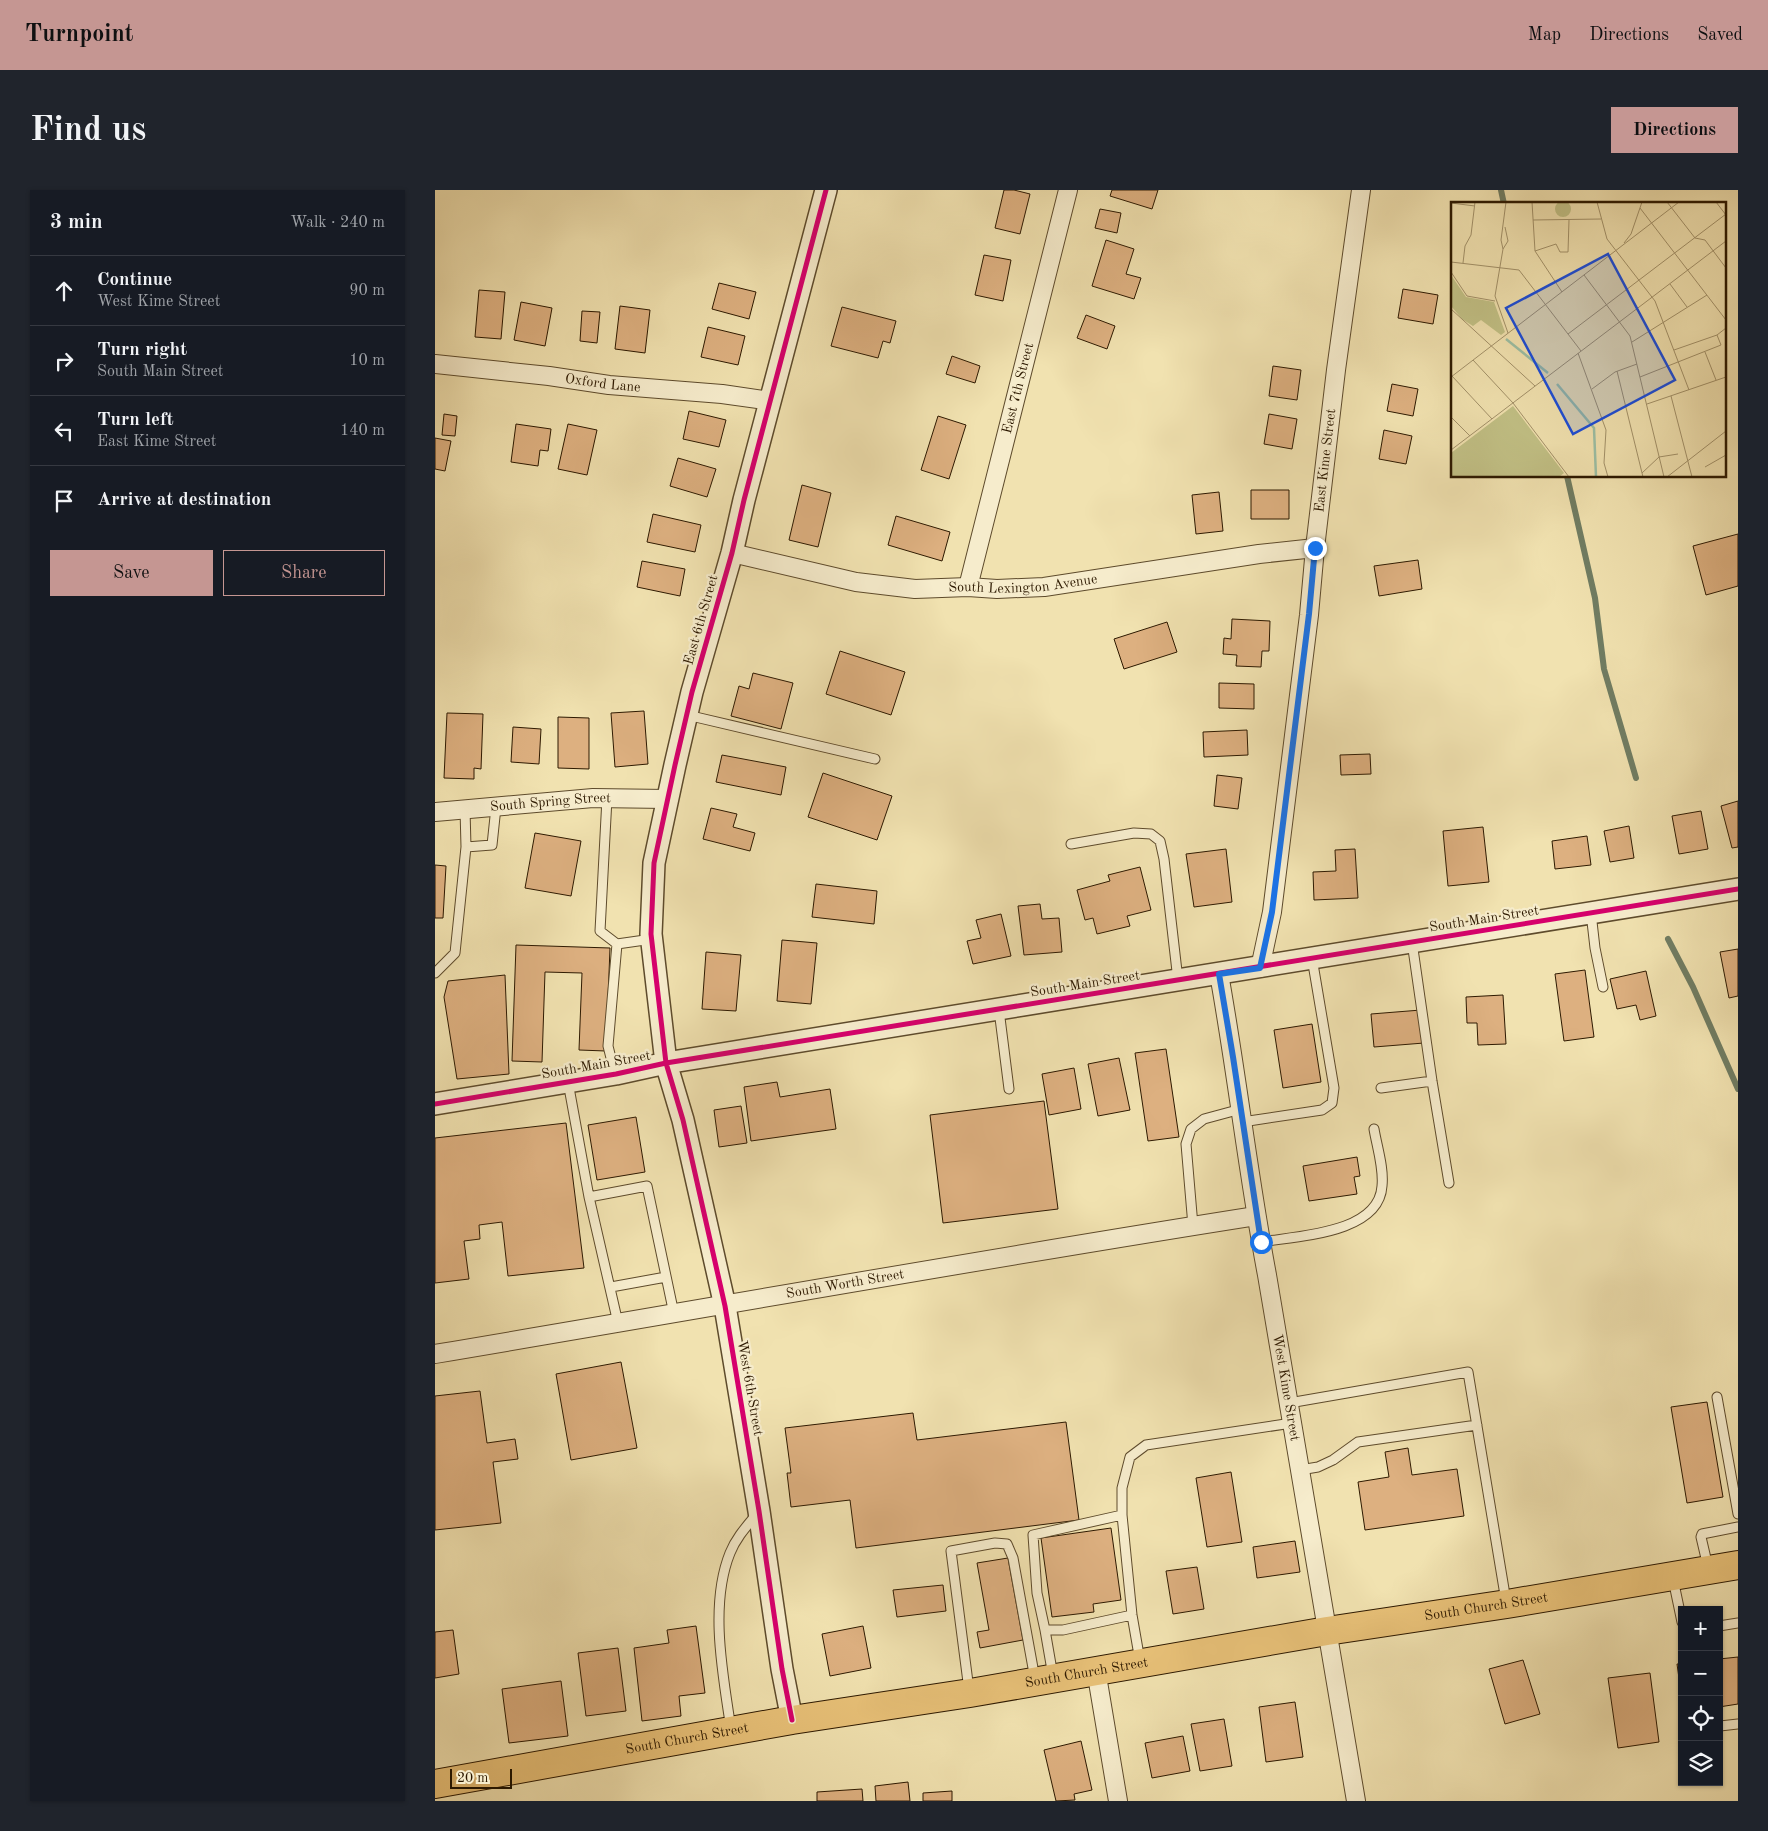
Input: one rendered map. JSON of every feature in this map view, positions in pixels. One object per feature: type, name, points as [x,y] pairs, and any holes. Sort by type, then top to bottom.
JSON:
[{"type":"main road","name":"South Church Street","points":[[435,1784],[792,1720],[970,1693],[1327,1631],[1507,1604],[1738,1565]]},
{"type":"street","name":"East 6th Street","points":[[666,1063],[652,939],[654,863],[687,715],[732,553],[744,500],[826,190]]},
{"type":"street","name":"East 7th Street","points":[[969,587],[1068,190]]},
{"type":"street","name":"East Kime Street","points":[[1260,968],[1272,912],[1309,614],[1336,370],[1361,190]]},
{"type":"street","name":"Oxford Lane","points":[[435,364],[549,376],[609,385],[722,394],[771,401]]},
{"type":"street","name":"South Lexington Avenue","points":[[732,553],[856,582],[915,589],[969,587],[997,590],[1044,587],[1259,554],[1315,548]]},
{"type":"street","name":"South Spring Street","points":[[435,812],[607,798],[667,798]]},
{"type":"street","name":"South Main Street","points":[[435,1104],[615,1074],[666,1063],[1738,889]]},
{"type":"street","name":"West Kime Street","points":[[1219,974],[1256,1216],[1356,1801]]},
{"type":"street","name":"West 6th Street","points":[[666,1063],[683,1120],[725,1306],[759,1511],[782,1669],[792,1720]]},
{"type":"street","name":"South Worth Street","points":[[435,1354],[725,1306],[1043,1250],[1256,1216]]},
{"type":"street","points":[[1096,1670],[1118,1801]]},
{"type":"lane","points":[[687,715],[875,759]]},
{"type":"lane","points":[[607,798],[600,931],[617,944],[652,939]]},
{"type":"lane","points":[[466,847],[492,844],[496,807]]},
{"type":"lane","points":[[435,973],[455,953],[466,847],[465,809]]},
{"type":"lane","points":[[1071,844],[1133,833],[1151,834],[1160,841],[1164,859],[1179,981]]},
{"type":"lane","points":[[1591,912],[1595,948],[1603,988]]},
{"type":"lane","points":[[1412,942],[1449,1183]]},
{"type":"lane","points":[[615,1074],[608,1046],[617,944]]},
{"type":"lane","points":[[1193,1226],[1185,1144],[1191,1129],[1203,1119],[1322,1110],[1332,1103],[1334,1088],[1312,958]]},
{"type":"lane","points":[[999,1009],[1009,1089]]},
{"type":"lane","points":[[1381,1088],[1432,1081]]},
{"type":"lane","points":[[568,1082],[589,1197],[618,1324]]},
{"type":"lane","points":[[1261,1242],[1338,1229],[1357,1222],[1369,1213],[1378,1200],[1383,1178],[1374,1128]]},
{"type":"lane","points":[[589,1197],[647,1186],[674,1314]]},
{"type":"lane","points":[[611,1287],[666,1277]]},
{"type":"lane","points":[[1289,1403],[1468,1372],[1507,1604]]},
{"type":"lane","points":[[1717,1397],[1738,1514]]},
{"type":"lane","points":[[1140,1664],[1132,1615],[1122,1515],[1122,1488],[1130,1457],[1146,1445],[1292,1423]]},
{"type":"lane","points":[[1300,1470],[1333,1460],[1358,1442],[1477,1425]]},
{"type":"lane","points":[[731,1732],[722,1672],[718,1618],[730,1554],[738,1537],[759,1511]]},
{"type":"lane","points":[[1044,1680],[1045,1630],[1037,1593],[1033,1535],[1122,1515]]},
{"type":"lane","points":[[1708,1570],[1702,1534],[1738,1527]]},
{"type":"lane","points":[[970,1693],[951,1551],[995,1543],[1007,1544],[1013,1558],[1044,1680]]},
{"type":"lane","points":[[1672,1576],[1679,1606]]},
{"type":"lane","points":[[1045,1630],[1063,1630],[1132,1615]]},
{"type":"lane","points":[[1723,1625],[1738,1623]]},
{"type":"lane","points":[[1723,1726],[1738,1724]]},
{"type":"building","points":[[1004,190],[1014,190],[1030,194],[1020,234],[995,228]]},
{"type":"building","points":[[1112,190],[1158,190],[1152,209],[1110,196]]},
{"type":"building","points":[[1100,209],[1121,213],[1117,233],[1095,228]]},
{"type":"building","points":[[1106,240],[1134,249],[1126,274],[1141,278],[1134,299],[1092,286]]},
{"type":"building","points":[[984,255],[1011,260],[1003,301],[975,295]]},
{"type":"building","points":[[719,283],[756,292],[749,319],[712,309]]},
{"type":"building","points":[[1403,289],[1438,295],[1433,324],[1398,318]]},
{"type":"building","points":[[479,290],[505,292],[501,339],[475,337]]},
{"type":"building","points":[[521,302],[552,308],[545,346],[514,340]]},
{"type":"building","points":[[620,306],[650,310],[645,353],[615,349]]},
{"type":"building","points":[[842,307],[896,321],[890,343],[883,341],[878,358],[831,346]]},
{"type":"building","points":[[582,311],[600,312],[597,343],[580,341]]},
{"type":"building","points":[[1086,315],[1115,326],[1107,349],[1077,338]]},
{"type":"building","points":[[708,327],[745,336],[738,365],[701,357]]},
{"type":"building","points":[[952,356],[980,366],[975,383],[946,374]]},
{"type":"building","points":[[1273,366],[1301,370],[1297,400],[1269,396]]},
{"type":"building","points":[[1392,384],[1418,389],[1413,416],[1387,411]]},
{"type":"building","points":[[689,411],[726,420],[719,447],[683,439]]},
{"type":"building","points":[[444,414],[457,416],[455,436],[442,435]]},
{"type":"building","points":[[1269,414],[1297,419],[1292,449],[1264,444]]},
{"type":"building","points":[[938,416],[966,425],[949,479],[921,470]]},
{"type":"building","points":[[516,424],[551,429],[548,451],[540,450],[538,466],[511,462]]},
{"type":"building","points":[[568,424],[597,430],[587,475],[558,469]]},
{"type":"building","points":[[1384,430],[1412,436],[1406,464],[1379,459]]},
{"type":"building","points":[[435,438],[451,441],[445,471],[435,469]]},
{"type":"building","points":[[678,458],[716,469],[707,497],[670,486]]},
{"type":"building","points":[[802,485],[831,493],[818,547],[789,540]]},
{"type":"building","points":[[1251,490],[1289,490],[1289,519],[1251,519]]},
{"type":"building","points":[[1219,492],[1223,531],[1196,534],[1192,495]]},
{"type":"building","points":[[653,514],[701,525],[695,552],[647,542]]},
{"type":"building","points":[[896,516],[950,532],[942,561],[888,545]]},
{"type":"building","points":[[1738,534],[1738,586],[1706,595],[1693,546]]},
{"type":"building","points":[[1418,560],[1422,589],[1379,596],[1374,566]]},
{"type":"building","points":[[642,561],[685,569],[680,596],[637,587]]},
{"type":"building","points":[[1232,619],[1270,621],[1269,651],[1262,651],[1261,667],[1236,666],[1237,655],[1223,654],[1224,638],[1231,639]]},
{"type":"building","points":[[1167,622],[1177,652],[1124,669],[1114,639]]},
{"type":"building","points":[[840,651],[905,672],[891,715],[826,694]]},
{"type":"building","points":[[753,673],[793,683],[781,729],[731,716],[739,686],[749,689]]},
{"type":"building","points":[[1219,683],[1254,684],[1254,709],[1219,708]]},
{"type":"building","points":[[644,711],[648,764],[615,767],[611,713]]},
{"type":"building","points":[[447,713],[483,714],[481,769],[474,768],[474,779],[444,778]]},
{"type":"building","points":[[558,717],[589,718],[589,769],[558,768]]},
{"type":"building","points":[[513,727],[541,729],[539,764],[511,762]]},
{"type":"building","points":[[1247,730],[1248,755],[1204,757],[1203,732]]},
{"type":"building","points":[[1370,754],[1371,774],[1341,775],[1340,755]]},
{"type":"building","points":[[722,755],[786,767],[781,795],[716,782]]},
{"type":"building","points":[[823,773],[892,796],[877,840],[808,817]]},
{"type":"building","points":[[1217,775],[1242,778],[1238,809],[1214,806]]},
{"type":"building","points":[[1738,801],[1738,847],[1732,848],[1721,806]]},
{"type":"building","points":[[711,808],[737,814],[733,827],[755,833],[750,851],[703,839]]},
{"type":"building","points":[[1701,811],[1708,849],[1679,854],[1672,816]]},
{"type":"building","points":[[1629,826],[1634,858],[1610,862],[1604,831]]},
{"type":"building","points":[[1483,827],[1489,882],[1448,886],[1443,831]]},
{"type":"building","points":[[535,833],[581,841],[571,896],[525,888]]},
{"type":"building","points":[[1587,836],[1591,865],[1555,869],[1552,841]]},
{"type":"building","points":[[1226,849],[1232,902],[1194,907],[1186,854]]},
{"type":"building","points":[[1355,849],[1358,898],[1314,900],[1313,872],[1336,871],[1335,850]]},
{"type":"building","points":[[435,865],[446,866],[443,918],[435,918]]},
{"type":"building","points":[[1140,867],[1151,910],[1127,916],[1130,926],[1097,934],[1093,918],[1085,920],[1077,890],[1110,881],[1108,875]]},
{"type":"building","points":[[816,884],[877,891],[874,924],[812,917]]},
{"type":"building","points":[[1040,904],[1042,919],[1059,918],[1062,952],[1024,955],[1018,906]]},
{"type":"building","points":[[1001,914],[1011,956],[973,964],[967,941],[981,938],[976,920]]},
{"type":"building","points":[[782,940],[817,943],[811,1004],[777,1001]]},
{"type":"building","points":[[516,945],[610,948],[606,1051],[579,1050],[582,973],[545,972],[542,1062],[512,1061]]},
{"type":"building","points":[[1738,949],[1738,996],[1729,998],[1720,952]]},
{"type":"building","points":[[706,952],[741,955],[736,1011],[702,1009]]},
{"type":"building","points":[[1585,970],[1594,1037],[1564,1041],[1555,974]]},
{"type":"building","points":[[1646,971],[1656,1016],[1640,1020],[1636,1005],[1617,1009],[1610,979]]},
{"type":"building","points":[[505,975],[509,1074],[457,1079],[444,997],[448,981]]},
{"type":"building","points":[[1503,995],[1506,1044],[1478,1045],[1477,1023],[1467,1023],[1466,997]]},
{"type":"building","points":[[1421,1010],[1424,1043],[1374,1047],[1371,1014]]},
{"type":"building","points":[[1312,1024],[1321,1082],[1283,1088],[1274,1030]]},
{"type":"building","points":[[1166,1049],[1179,1137],[1148,1141],[1135,1053]]},
{"type":"building","points":[[1119,1058],[1130,1110],[1098,1116],[1088,1064]]},
{"type":"building","points":[[1074,1068],[1081,1109],[1049,1115],[1042,1074]]},
{"type":"building","points":[[777,1082],[780,1097],[830,1089],[836,1129],[751,1141],[744,1087]]},
{"type":"building","points":[[1044,1101],[1058,1209],[943,1223],[930,1115]]},
{"type":"building","points":[[741,1106],[747,1143],[719,1147],[714,1110]]},
{"type":"building","points":[[636,1117],[645,1172],[597,1180],[588,1125]]},
{"type":"building","points":[[566,1123],[584,1268],[508,1276],[502,1222],[479,1225],[480,1239],[464,1241],[469,1279],[435,1283],[435,1138]]},
{"type":"building","points":[[1357,1157],[1360,1176],[1354,1177],[1357,1194],[1309,1201],[1303,1166]]},
{"type":"building","points":[[621,1362],[637,1448],[571,1460],[556,1374]]},
{"type":"building","points":[[480,1391],[487,1443],[515,1439],[518,1459],[493,1462],[501,1523],[435,1530],[435,1396]]},
{"type":"building","points":[[1707,1402],[1723,1497],[1687,1503],[1671,1407]]},
{"type":"building","points":[[913,1413],[917,1440],[1066,1422],[1079,1520],[856,1548],[850,1500],[791,1507],[787,1473],[791,1473],[785,1428]]},
{"type":"building","points":[[1408,1448],[1412,1475],[1457,1469],[1464,1516],[1365,1530],[1358,1482],[1389,1477],[1385,1452]]},
{"type":"building","points":[[1231,1472],[1242,1542],[1207,1547],[1196,1478]]},
{"type":"building","points":[[1111,1528],[1121,1600],[1093,1604],[1094,1612],[1052,1617],[1041,1538]]},
{"type":"building","points":[[1295,1541],[1300,1572],[1257,1578],[1253,1547]]},
{"type":"building","points":[[1008,1558],[1023,1640],[980,1648],[977,1632],[989,1630],[977,1563]]},
{"type":"building","points":[[1197,1567],[1204,1609],[1173,1614],[1166,1571]]},
{"type":"building","points":[[943,1585],[946,1611],[897,1617],[893,1590]]},
{"type":"building","points":[[696,1626],[705,1693],[679,1696],[681,1716],[642,1721],[634,1648],[669,1643],[667,1630]]},
{"type":"building","points":[[863,1626],[871,1668],[830,1676],[822,1634]]},
{"type":"building","points":[[453,1630],[459,1674],[435,1678],[435,1632]]},
{"type":"building","points":[[618,1648],[626,1711],[586,1716],[578,1653]]},
{"type":"building","points":[[1738,1657],[1738,1704],[1723,1706],[1723,1659]]},
{"type":"building","points":[[1523,1660],[1540,1714],[1505,1724],[1489,1669]]},
{"type":"building","points":[[1650,1673],[1659,1742],[1618,1748],[1608,1678]]},
{"type":"building","points":[[561,1681],[568,1736],[509,1743],[502,1689]]},
{"type":"building","points":[[1295,1702],[1303,1757],[1266,1762],[1259,1707]]},
{"type":"building","points":[[1224,1719],[1232,1766],[1200,1771],[1191,1724]]},
{"type":"building","points":[[1183,1736],[1190,1771],[1152,1778],[1145,1743]]},
{"type":"building","points":[[1081,1741],[1092,1790],[1074,1794],[1075,1800],[1056,1801],[1044,1750]]},
{"type":"building","points":[[908,1782],[910,1801],[876,1801],[875,1786]]},
{"type":"building","points":[[862,1789],[863,1801],[817,1801],[817,1792]]},
{"type":"building","points":[[952,1791],[952,1801],[923,1801],[923,1793]]},
{"type":"waterway","points":[[1501,190],[1504,202]]},
{"type":"waterway","points":[[1567,478],[1595,598],[1604,669],[1636,778]]},
{"type":"waterway","points":[[1668,939],[1693,987],[1738,1089]]},
{"type":"cycle path","points":[[792,1720],[782,1669],[759,1511],[725,1306],[683,1120],[666,1063],[651,934],[654,863],[692,692],[732,553],[744,500],[826,190]]},
{"type":"cycle path","points":[[435,1104],[616,1074],[666,1063],[1738,889]]},
{"type":"route","points":[[1261,1242],[1219,974],[1260,968],[1272,912],[1309,614],[1315,548]]}]
